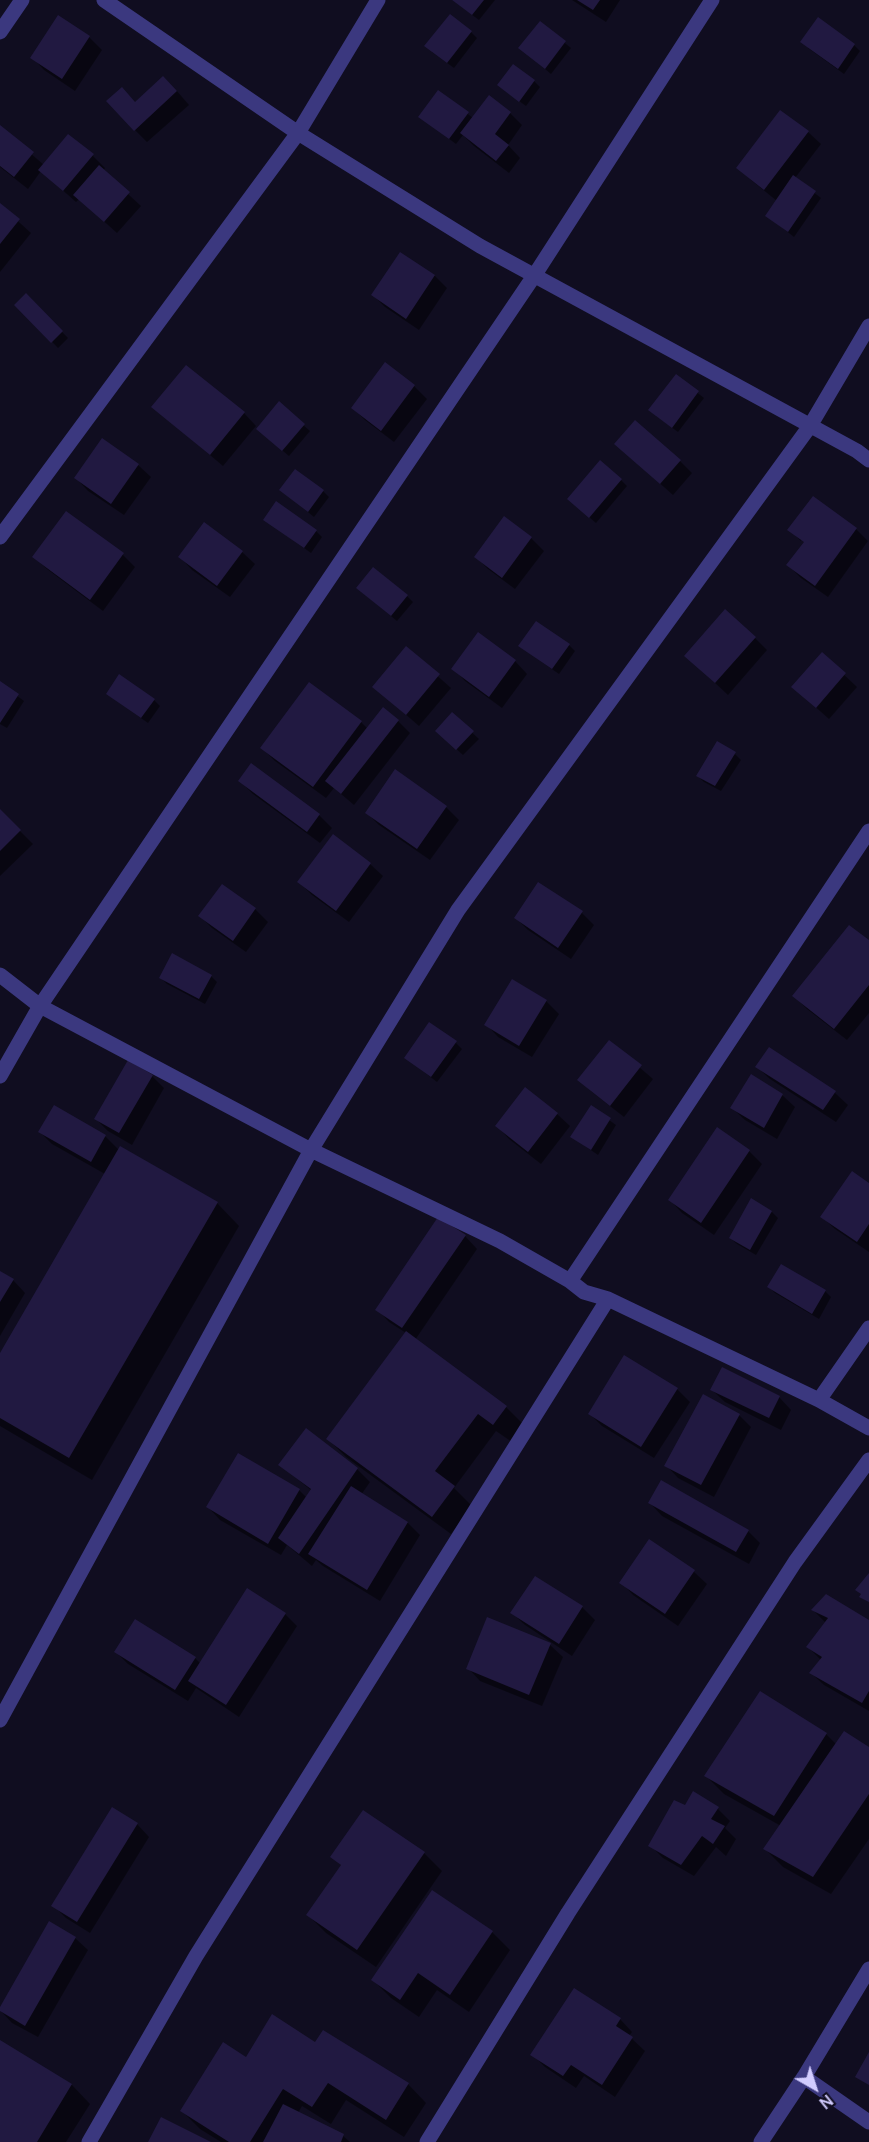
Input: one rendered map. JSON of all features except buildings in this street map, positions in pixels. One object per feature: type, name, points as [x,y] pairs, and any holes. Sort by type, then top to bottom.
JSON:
[{"type":"street","points":[[0,32],[22,0]]},
{"type":"street","points":[[105,0],[298,133],[480,246],[869,460]]},
{"type":"street","points":[[0,537],[298,133],[378,0]]},
{"type":"street","points":[[0,1076],[40,1006],[534,276],[712,0]]},
{"type":"street","points":[[0,1720],[311,1150],[458,910],[810,426],[869,326]]},
{"type":"street","points":[[570,1281],[869,831]]},
{"type":"street","points":[[0,975],[40,1006],[311,1150],[500,1241],[570,1281],[584,1292],[608,1299],[819,1400],[869,1428]]},
{"type":"street","points":[[89,2142],[196,1956],[608,1299]]},
{"type":"street","points":[[819,1400],[869,1328]]},
{"type":"street","points":[[427,2142],[568,1913],[795,1562],[869,1461]]},
{"type":"street","points":[[761,2142],[804,2077],[869,1969]]},
{"type":"street","points":[[804,2077],[869,2122]]}]
